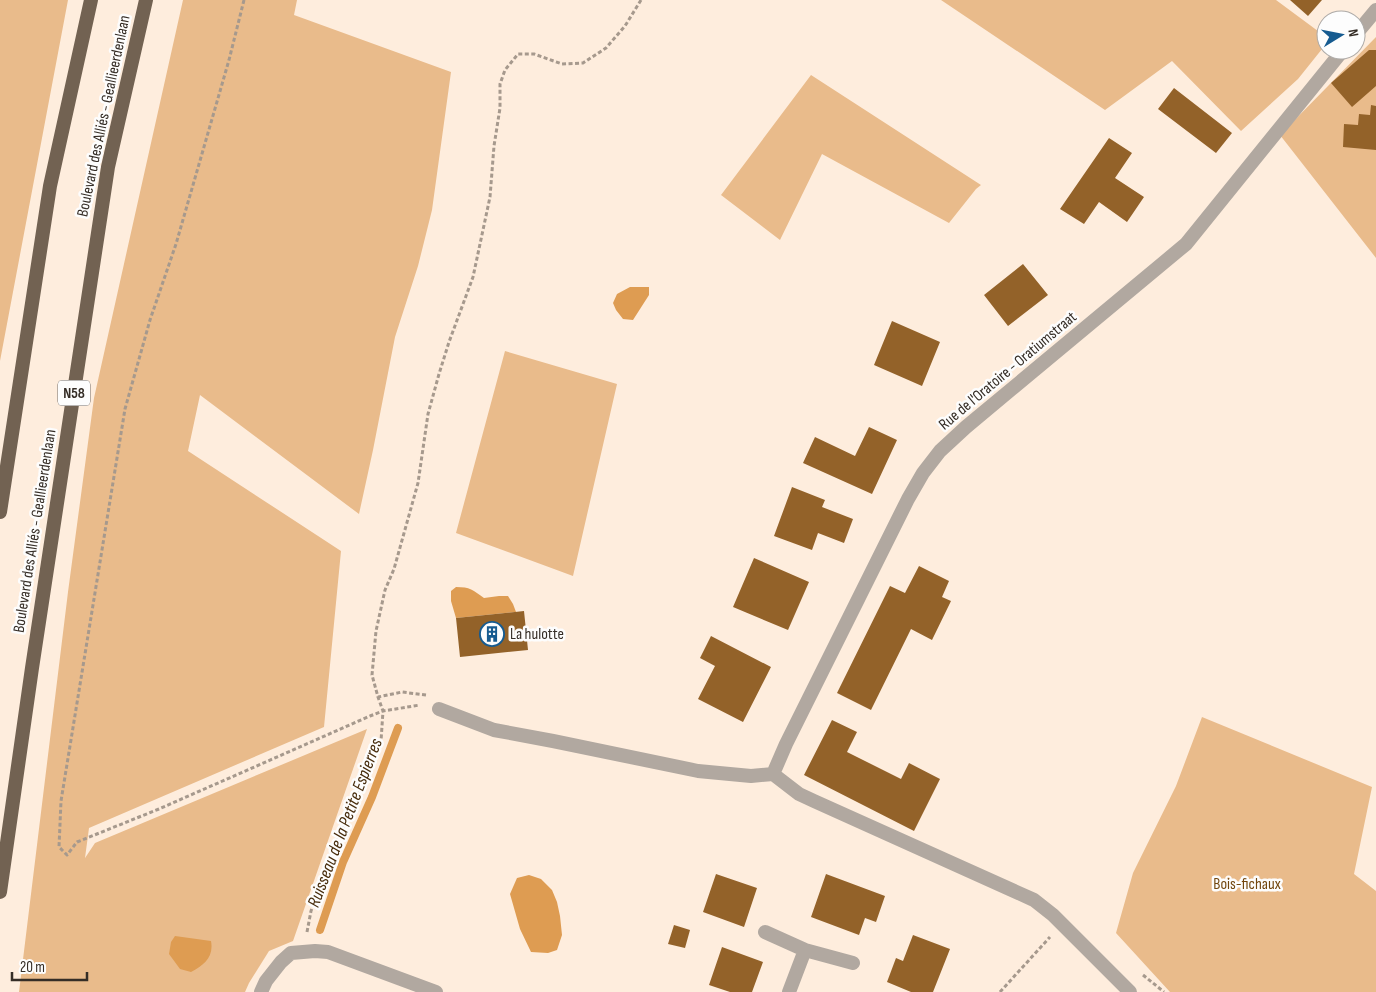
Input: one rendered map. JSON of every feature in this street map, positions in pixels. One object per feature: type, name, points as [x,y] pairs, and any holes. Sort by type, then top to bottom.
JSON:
[{"type":"highway","points":[[0,512],[50,186],[91,0]]},
{"type":"highway","name":"Boulevard des Alliés - Geallieerdenlaan","points":[[0,892],[108,168],[146,0]]},
{"type":"street","points":[[1366,22],[1376,10]]},
{"type":"street","name":"Rue de l'Oratoire - Oratiumstraat","points":[[773,774],[789,737],[908,499],[923,473],[940,451],[966,427],[1186,244],[1335,60]]},
{"type":"street","points":[[439,709],[494,730],[698,771],[751,776],[773,774],[799,794],[814,802],[1034,900],[1053,915],[1130,992]]},
{"type":"street","points":[[765,932],[805,950],[853,963]]},
{"type":"street","points":[[789,992],[805,950]]},
{"type":"street","points":[[261,992],[266,981],[291,953],[304,952],[328,952],[436,992]]},
{"type":"path","points":[[244,0],[229,60],[176,244],[150,320],[125,409],[61,802],[59,847],[67,855],[77,842],[159,809],[383,711],[428,703],[439,709]]},
{"type":"path","points":[[304,952],[312,911],[333,851],[381,741],[383,711],[372,674],[376,631],[384,590],[394,569],[418,483],[430,406],[449,342],[473,277],[490,197],[494,146],[500,108],[500,84],[505,70],[518,54],[534,54],[562,64],[583,62],[606,48],[625,26],[641,0]]},
{"type":"path","points":[[378,697],[402,692],[431,696]]},
{"type":"path","points":[[1000,992],[1062,924]]},
{"type":"green space","points":[[0,0],[68,0],[0,361]]},
{"type":"green space","points":[[183,0],[297,0],[294,15],[451,72],[432,210],[418,266],[395,337],[359,514],[200,395],[188,451],[341,551],[324,727],[89,828],[85,858],[95,843],[367,729],[293,941],[269,951],[245,992],[19,992],[94,398]]},
{"type":"green space","points":[[941,0],[1276,0],[1316,30],[1316,56],[1298,79],[1241,131],[1172,61],[1105,110]]},
{"type":"green space","points":[[1376,37],[1376,258],[1280,135],[1353,60],[1366,60],[1366,47]]},
{"type":"green space","points":[[811,75],[981,185],[949,223],[822,154],[780,240],[721,195]]},
{"type":"green space","points":[[505,351],[617,384],[573,576],[456,533]]},
{"type":"green space","name":"Bois-fichaux","points":[[1202,717],[1372,787],[1354,874],[1376,891],[1376,992],[1170,992],[1116,933],[1133,873],[1176,786]]},
{"type":"shaded area","points":[[630,287],[649,287],[649,295],[633,320],[623,319],[613,303],[617,294]]},
{"type":"shaded area","points":[[456,587],[471,590],[484,598],[508,596],[516,612],[456,618],[451,601],[451,591]]},
{"type":"shaded area","points":[[529,875],[541,879],[552,890],[557,902],[562,935],[557,950],[548,953],[531,952],[520,929],[510,894],[517,878]]},
{"type":"shaded area","points":[[175,936],[211,941],[211,952],[207,960],[191,972],[180,969],[169,954],[171,942]]},
{"type":"building","points":[[1290,0],[1322,0],[1308,16]]},
{"type":"building","points":[[1369,50],[1376,50],[1376,86],[1352,107],[1331,83],[1357,60],[1366,60],[1366,53]]},
{"type":"building","points":[[1174,88],[1232,133],[1216,153],[1158,109]]},
{"type":"building","points":[[1371,105],[1376,106],[1376,150],[1343,147],[1344,124],[1358,125],[1359,114],[1370,115]]},
{"type":"building","points":[[1109,138],[1132,153],[1115,178],[1144,197],[1127,222],[1099,202],[1084,224],[1060,209]]},
{"type":"building","points":[[1023,264],[1048,295],[1008,326],[984,295]]},
{"type":"building","points":[[892,321],[940,342],[922,386],[874,365]]},
{"type":"building","points":[[869,427],[897,440],[872,494],[803,463],[815,437],[855,456]]},
{"type":"building","points":[[792,487],[825,500],[822,507],[853,519],[844,543],[818,533],[812,550],[774,536]]},
{"type":"building","points":[[754,558],[809,582],[788,630],[733,607]]},
{"type":"building","points":[[919,566],[949,581],[942,597],[951,601],[932,640],[911,629],[871,710],[837,693],[890,586],[905,593]]},
{"type":"building","name":"La hulotte","points":[[524,611],[528,650],[460,657],[456,618]]},
{"type":"building","points":[[711,636],[771,667],[743,722],[698,699],[715,666],[700,658]]},
{"type":"building","points":[[832,720],[857,732],[847,752],[901,779],[909,763],[940,779],[914,831],[804,775]]},
{"type":"building","points":[[716,874],[757,888],[744,927],[703,912]]},
{"type":"building","points":[[826,874],[885,896],[876,922],[865,918],[859,935],[811,917]]},
{"type":"building","points":[[674,925],[690,930],[685,948],[668,944]]},
{"type":"building","points":[[913,935],[950,949],[933,992],[911,992],[887,982],[896,958],[903,961]]},
{"type":"building","points":[[722,947],[763,962],[752,992],[730,992],[709,985]]},
{"type":"waterway","name":"Ruisseau de la Petite Espierres","points":[[320,930],[343,862],[372,797],[398,728]]},
{"type":"place","name":"La hulotte","points":[[492,634]]}]
